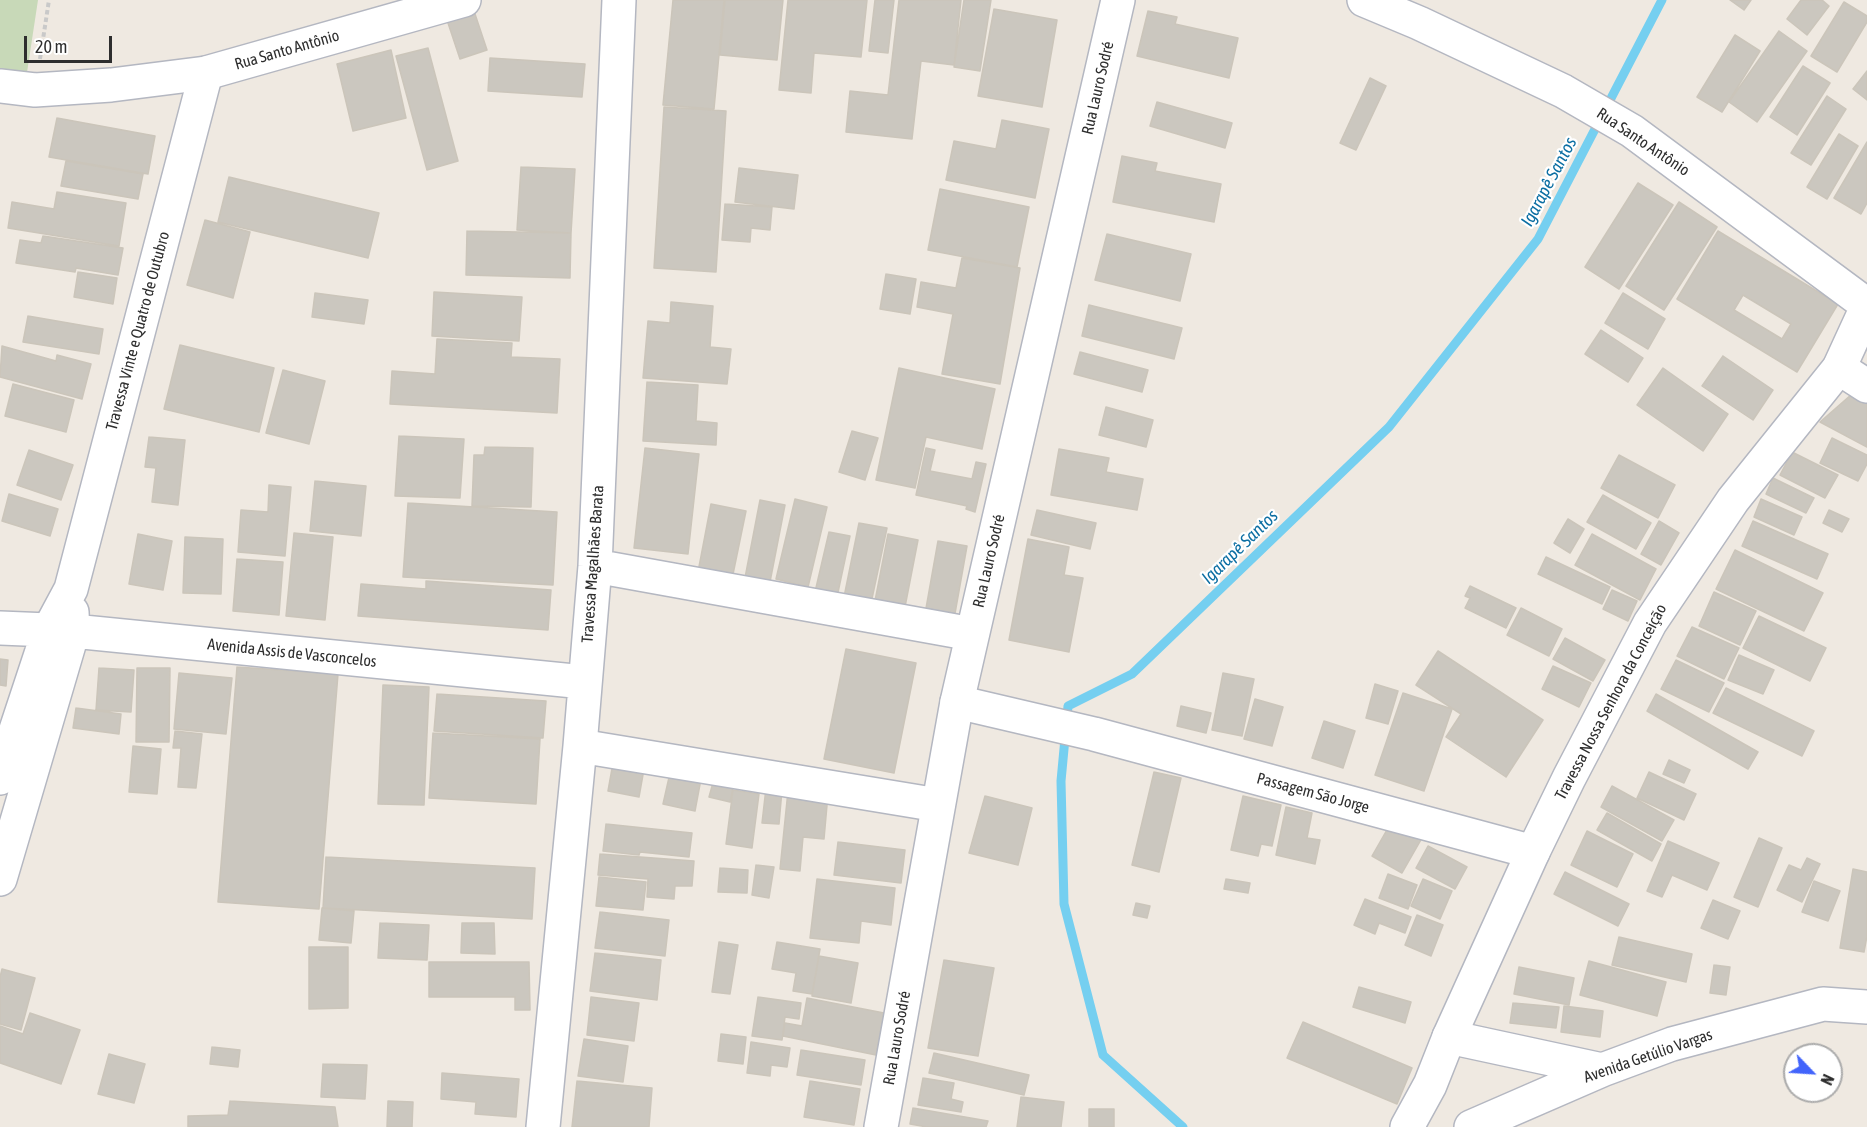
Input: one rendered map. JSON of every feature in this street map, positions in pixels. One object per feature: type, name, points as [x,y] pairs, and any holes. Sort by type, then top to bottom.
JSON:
[{"type":"street","name":"Rua Santo Antônio","points":[[0,86],[35,90],[111,85],[206,73],[464,0]]},
{"type":"street","name":"Travessa Magalhães Barata","points":[[543,1127],[595,566],[619,0]]},
{"type":"street","name":"Rua Lauro Sodré","points":[[881,1127],[957,702],[1118,0]]},
{"type":"street","name":"Rua Santo Antônio","points":[[1364,0],[1419,23],[1563,91],[1632,131],[1867,306]]},
{"type":"street","name":"Travessa Vinte e Quatro de Outubro","points":[[0,879],[70,589],[206,73]]},
{"type":"street","name":"Travessa Nossa Senhora da Conceição","points":[[1407,1127],[1430,1085],[1449,1037],[1533,852],[1650,623],[1733,500],[1839,368],[1867,306]]},
{"type":"street","points":[[1839,368],[1867,387]]},
{"type":"street","points":[[595,566],[972,634]]},
{"type":"street","name":"Avenida Assis de Vasconcelos","points":[[0,628],[61,631],[584,682]]},
{"type":"street","name":"Travessa Vinte e Quatro de Outubro","points":[[0,778],[61,631]]},
{"type":"street","name":"Passagem São Jorge","points":[[957,702],[1094,734],[1533,852]]},
{"type":"street","points":[[580,746],[938,806]]},
{"type":"street","name":"Avenida Getúlio Vargas","points":[[1471,1127],[1602,1070],[1672,1044],[1823,1004],[1867,1007]]},
{"type":"street","points":[[1449,1037],[1602,1070]]},
{"type":"path","points":[[35,90],[49,0]]},
{"type":"green space","points":[[0,0],[38,0],[26,79],[0,75]]},
{"type":"building","points":[[673,0],[724,0],[714,109],[663,105]]},
{"type":"building","points":[[725,0],[783,0],[777,60],[720,55]]},
{"type":"building","points":[[788,0],[867,0],[861,57],[814,53],[811,93],[779,90]]},
{"type":"building","points":[[875,0],[894,0],[888,53],[869,51]]},
{"type":"building","points":[[899,0],[961,0],[954,65],[921,61],[912,139],[846,132],[850,91],[888,95]]},
{"type":"building","points":[[964,0],[991,0],[980,71],[954,67]]},
{"type":"building","points":[[1730,0],[1751,0],[1744,10]]},
{"type":"building","points":[[1801,0],[1822,0],[1829,6],[1807,35],[1787,19]]},
{"type":"building","points":[[1844,2],[1867,16],[1867,22],[1837,72],[1811,56]]},
{"type":"building","points":[[994,9],[1057,20],[1042,107],[978,96]]},
{"type":"building","points":[[474,11],[487,50],[460,59],[447,20]]},
{"type":"building","points":[[1148,11],[1177,17],[1175,24],[1238,38],[1229,78],[1137,56]]},
{"type":"building","points":[[1779,31],[1807,51],[1757,122],[1729,102]]},
{"type":"building","points":[[1735,35],[1760,51],[1722,112],[1697,97]]},
{"type":"building","points":[[428,48],[458,161],[427,170],[396,56]]},
{"type":"building","points":[[391,50],[406,118],[353,131],[337,64]]},
{"type":"building","points":[[490,58],[585,64],[582,97],[488,91]]},
{"type":"building","points":[[1803,66],[1830,83],[1797,135],[1770,117]]},
{"type":"building","points":[[1867,71],[1867,100],[1853,89]]},
{"type":"building","points":[[1370,78],[1386,86],[1356,150],[1340,143]]},
{"type":"building","points":[[1827,96],[1846,109],[1811,165],[1791,153]]},
{"type":"building","points":[[1157,102],[1232,123],[1225,148],[1150,126]]},
{"type":"building","points":[[664,107],[726,111],[716,272],[654,268]]},
{"type":"building","points":[[57,118],[155,136],[148,174],[49,157]]},
{"type":"building","points":[[1002,120],[1049,129],[1035,198],[946,180],[954,141],[996,149]]},
{"type":"building","points":[[1839,134],[1858,146],[1827,199],[1807,187]]},
{"type":"building","points":[[1867,142],[1867,203],[1861,214],[1834,198]]},
{"type":"building","points":[[1122,156],[1157,163],[1155,171],[1221,184],[1214,222],[1113,202]]},
{"type":"building","points":[[66,161],[143,174],[138,199],[61,186]]},
{"type":"building","points":[[521,167],[575,169],[571,233],[517,230]]},
{"type":"building","points":[[739,168],[798,175],[794,209],[735,202]]},
{"type":"building","points":[[229,177],[379,213],[368,258],[218,222]]},
{"type":"building","points":[[1638,183],[1673,205],[1619,289],[1585,267]]},
{"type":"building","points":[[940,189],[1029,207],[1017,267],[928,250]]},
{"type":"building","points":[[57,192],[126,203],[119,246],[8,228],[12,202],[54,209]]},
{"type":"building","points":[[1679,202],[1717,227],[1664,310],[1626,286]]},
{"type":"building","points":[[725,204],[772,207],[770,230],[751,228],[750,242],[722,240]]},
{"type":"building","points":[[205,220],[250,232],[233,298],[187,285]]},
{"type":"building","points":[[467,231],[571,233],[570,278],[466,275]]},
{"type":"building","points":[[1718,231],[1838,304],[1797,372],[1677,299]],"holes":[[[1743,295],[1791,324],[1782,339],[1734,310]]]},
{"type":"building","points":[[1107,234],[1191,254],[1180,301],[1095,280]]},
{"type":"building","points":[[43,236],[123,248],[118,275],[76,268],[75,272],[16,263],[20,240],[41,243]]},
{"type":"building","points":[[962,258],[1020,268],[1000,384],[942,374],[953,314],[917,307],[921,282],[956,288]]},
{"type":"building","points":[[78,272],[117,278],[113,304],[74,297]]},
{"type":"building","points":[[886,274],[916,279],[910,314],[880,309]]},
{"type":"building","points":[[434,292],[522,297],[519,341],[432,336]]},
{"type":"building","points":[[315,293],[368,300],[364,324],[312,317]]},
{"type":"building","points":[[1623,293],[1665,319],[1648,349],[1605,323]]},
{"type":"building","points":[[671,302],[713,306],[710,347],[731,349],[727,384],[643,378],[648,321],[670,323]]},
{"type":"building","points":[[1089,305],[1182,328],[1174,359],[1082,336]]},
{"type":"building","points":[[28,316],[103,329],[99,354],[23,342]]},
{"type":"building","points":[[1601,330],[1643,358],[1628,382],[1585,354]]},
{"type":"building","points":[[437,339],[512,343],[511,357],[560,359],[557,413],[390,404],[392,371],[435,374]]},
{"type":"building","points":[[180,345],[274,368],[259,432],[164,409]]},
{"type":"building","points":[[2,346],[56,361],[57,355],[91,364],[82,399],[0,377]]},
{"type":"building","points":[[1080,352],[1148,370],[1142,392],[1074,374]]},
{"type":"building","points":[[1723,356],[1773,390],[1753,420],[1702,386]]},
{"type":"building","points":[[899,368],[995,389],[982,449],[926,437],[915,488],[876,480]]},
{"type":"building","points":[[1663,368],[1728,414],[1703,451],[1637,405]]},
{"type":"building","points":[[283,370],[325,381],[309,444],[266,433]]},
{"type":"building","points":[[647,382],[698,385],[696,421],[717,423],[716,445],[643,441]]},
{"type":"building","points":[[13,384],[74,400],[66,432],[5,416]]},
{"type":"building","points":[[1852,394],[1867,401],[1867,447],[1820,422]]},
{"type":"building","points":[[1106,407],[1153,420],[1146,447],[1099,435]]},
{"type":"building","points":[[852,431],[878,438],[865,480],[839,472]]},
{"type":"building","points":[[399,436],[464,439],[460,498],[395,496]]},
{"type":"building","points":[[149,437],[185,440],[178,505],[152,502],[156,468],[145,467]]},
{"type":"building","points":[[1832,438],[1867,455],[1867,464],[1858,481],[1820,463]]},
{"type":"building","points":[[485,447],[533,448],[531,507],[472,506],[474,455],[484,455]]},
{"type":"building","points":[[645,448],[699,454],[688,554],[634,548]]},
{"type":"building","points":[[926,448],[935,450],[930,471],[972,479],[976,462],[986,464],[975,512],[966,509],[967,506],[916,495]]},
{"type":"building","points":[[1059,449],[1109,458],[1106,472],[1143,479],[1137,510],[1051,495]]},
{"type":"building","points":[[29,450],[73,465],[61,500],[17,485]]},
{"type":"building","points":[[1792,452],[1838,475],[1825,498],[1780,475]]},
{"type":"building","points":[[1619,455],[1675,485],[1658,518],[1601,488]]},
{"type":"building","points":[[1773,478],[1814,498],[1806,513],[1766,494]]},
{"type":"building","points":[[315,481],[366,486],[361,536],[310,531]]},
{"type":"building","points":[[269,485],[291,487],[285,556],[238,552],[241,510],[268,512]]},
{"type":"building","points":[[9,494],[58,509],[50,536],[2,521]]},
{"type":"building","points":[[1603,495],[1651,523],[1636,549],[1587,522]]},
{"type":"building","points":[[795,499],[827,507],[808,587],[776,579]]},
{"type":"building","points":[[1761,499],[1802,517],[1794,535],[1754,517]]},
{"type":"building","points":[[760,500],[785,505],[769,587],[744,583]]},
{"type":"building","points":[[408,503],[557,512],[553,585],[403,577]]},
{"type":"building","points":[[711,504],[746,511],[732,579],[698,572]]},
{"type":"building","points":[[1037,510],[1096,523],[1090,549],[1031,535]]},
{"type":"building","points":[[1829,510],[1849,519],[1842,532],[1823,523]]},
{"type":"building","points":[[1568,519],[1584,529],[1570,553],[1554,543]]},
{"type":"building","points":[[1659,521],[1679,533],[1661,565],[1641,554]]},
{"type":"building","points":[[1753,521],[1828,554],[1817,579],[1742,546]]},
{"type":"building","points":[[859,523],[887,528],[870,608],[843,602]]},
{"type":"building","points":[[829,532],[850,536],[837,597],[815,592]]},
{"type":"building","points":[[294,533],[333,537],[325,620],[286,616]]},
{"type":"building","points":[[138,534],[172,541],[163,590],[129,584]]},
{"type":"building","points":[[888,534],[918,540],[904,612],[874,606]]},
{"type":"building","points":[[1592,534],[1656,569],[1640,600],[1575,565]]},
{"type":"building","points":[[185,537],[223,539],[221,594],[183,593]]},
{"type":"building","points":[[1028,539],[1069,547],[1064,575],[1083,578],[1069,652],[1009,640]]},
{"type":"building","points":[[938,541],[967,546],[954,619],[925,614]]},
{"type":"building","points":[[1735,550],[1823,593],[1804,631],[1716,589]]},
{"type":"building","points":[[1546,557],[1610,587],[1602,604],[1538,574]]},
{"type":"building","points":[[237,559],[283,562],[279,615],[233,611]]},
{"type":"building","points":[[426,581],[551,590],[548,630],[358,616],[361,584],[426,589]]},
{"type":"building","points":[[1470,586],[1516,608],[1506,628],[1465,608],[1470,598],[1465,596]]},
{"type":"building","points":[[1612,590],[1637,601],[1628,621],[1603,609]]},
{"type":"building","points":[[1714,592],[1756,611],[1740,645],[1699,626]]},
{"type":"building","points":[[1521,608],[1562,629],[1549,656],[1507,635]]},
{"type":"building","points":[[1759,616],[1826,648],[1810,681],[1743,648]]},
{"type":"building","points":[[1692,627],[1739,648],[1724,679],[1677,656]]},
{"type":"building","points":[[1565,638],[1605,660],[1593,681],[1553,659]]},
{"type":"building","points":[[846,649],[916,663],[894,773],[824,759]]},
{"type":"building","points":[[1438,651],[1543,720],[1506,777],[1446,737],[1461,714],[1416,685]]},
{"type":"building","points":[[1739,655],[1774,670],[1763,694],[1728,680]]},
{"type":"building","points":[[0,659],[8,660],[6,686],[0,685]]},
{"type":"building","points":[[1676,660],[1724,683],[1709,712],[1661,689]]},
{"type":"building","points":[[1553,666],[1591,683],[1579,707],[1542,689]]},
{"type":"building","points":[[237,667],[338,674],[319,909],[218,902]]},
{"type":"building","points":[[99,668],[134,670],[131,712],[96,710]]},
{"type":"building","points":[[137,668],[170,668],[169,742],[136,742]]},
{"type":"building","points":[[179,673],[232,678],[226,734],[174,729]]},
{"type":"building","points":[[1223,673],[1254,679],[1242,736],[1212,730]]},
{"type":"building","points":[[1375,684],[1398,691],[1388,724],[1366,718]]},
{"type":"building","points":[[383,685],[429,687],[424,805],[378,804]]},
{"type":"building","points":[[1726,688],[1814,731],[1802,756],[1713,713]]},
{"type":"building","points":[[1403,693],[1452,709],[1424,791],[1375,775]]},
{"type":"building","points":[[437,694],[546,701],[543,738],[434,731]]},
{"type":"building","points":[[1656,694],[1758,752],[1748,769],[1647,711]]},
{"type":"building","points":[[1255,699],[1283,707],[1272,746],[1244,739]]},
{"type":"building","points":[[1181,706],[1211,713],[1206,733],[1177,726]]},
{"type":"building","points":[[76,708],[121,714],[119,734],[73,728]]},
{"type":"building","points":[[1324,721],[1355,731],[1343,768],[1312,758]]},
{"type":"building","points":[[175,731],[202,734],[196,788],[178,787],[181,748],[173,748]]},
{"type":"building","points":[[433,733],[540,739],[536,804],[429,798]]},
{"type":"building","points":[[133,746],[161,749],[157,794],[129,792]]},
{"type":"building","points":[[1669,760],[1690,770],[1684,783],[1663,774]]},
{"type":"building","points":[[613,763],[644,769],[639,797],[608,791]]},
{"type":"building","points":[[1154,772],[1181,778],[1159,872],[1132,865]]},
{"type":"building","points":[[1649,772],[1696,794],[1684,820],[1637,798]]},
{"type":"building","points":[[670,773],[701,779],[695,811],[663,804]]},
{"type":"building","points":[[714,779],[734,783],[730,802],[709,797]]},
{"type":"building","points":[[1612,786],[1674,820],[1662,841],[1601,807]]},
{"type":"building","points":[[766,788],[782,790],[779,824],[762,823]]},
{"type":"building","points":[[733,790],[759,794],[752,848],[726,844]]},
{"type":"building","points":[[788,791],[828,794],[824,839],[803,837],[800,871],[780,869]]},
{"type":"building","points":[[985,796],[1032,808],[1018,865],[969,853]]},
{"type":"building","points":[[1243,796],[1281,805],[1272,846],[1261,844],[1258,856],[1231,850]]},
{"type":"building","points":[[1286,807],[1312,813],[1307,838],[1320,840],[1315,864],[1276,855]]},
{"type":"building","points":[[1607,813],[1661,844],[1652,861],[1597,830]]},
{"type":"building","points":[[1392,821],[1422,838],[1402,873],[1372,856]]},
{"type":"building","points":[[606,824],[692,833],[689,857],[603,851]]},
{"type":"building","points":[[1587,831],[1633,854],[1617,887],[1571,865]]},
{"type":"building","points":[[1759,838],[1782,848],[1758,907],[1734,897]]},
{"type":"building","points":[[1668,841],[1719,863],[1707,890],[1672,875],[1662,897],[1647,891]]},
{"type":"building","points":[[838,842],[905,850],[901,883],[834,875]]},
{"type":"building","points":[[1428,846],[1467,867],[1455,889],[1416,868]]},
{"type":"building","points":[[600,854],[694,861],[692,886],[675,886],[674,899],[647,897],[648,879],[598,875]]},
{"type":"building","points":[[326,857],[535,868],[532,919],[323,908]]},
{"type":"building","points":[[1807,858],[1820,864],[1802,902],[1777,890],[1789,865],[1801,870]]},
{"type":"building","points":[[756,865],[774,867],[769,898],[752,895]]},
{"type":"building","points":[[720,868],[748,870],[747,893],[718,892]]},
{"type":"building","points":[[1853,869],[1867,872],[1867,936],[1864,952],[1840,948]]},
{"type":"building","points":[[1565,872],[1629,904],[1618,926],[1554,894]]},
{"type":"building","points":[[1388,874],[1417,885],[1408,909],[1379,898]]},
{"type":"building","points":[[599,877],[646,882],[643,910],[596,906]]},
{"type":"building","points":[[817,879],[895,888],[891,925],[861,921],[859,943],[810,938]]},
{"type":"building","points":[[1226,879],[1250,883],[1248,893],[1224,889]]},
{"type":"building","points":[[1423,879],[1452,891],[1440,919],[1411,906]]},
{"type":"building","points":[[1814,881],[1840,891],[1828,921],[1802,912]]},
{"type":"building","points":[[1365,899],[1411,917],[1405,933],[1379,923],[1375,934],[1354,925]]},
{"type":"building","points":[[1713,900],[1740,911],[1728,939],[1701,928]]},
{"type":"building","points":[[1136,903],[1150,906],[1147,918],[1133,915]]},
{"type":"building","points":[[322,908],[354,911],[351,943],[319,940]]},
{"type":"building","points":[[600,912],[669,920],[665,956],[595,948]]},
{"type":"building","points":[[1417,915],[1443,925],[1431,956],[1405,945]]},
{"type":"building","points":[[380,923],[429,925],[427,960],[378,958]]},
{"type":"building","points":[[462,923],[494,923],[495,954],[461,953]]},
{"type":"building","points":[[1619,937],[1692,954],[1686,982],[1612,965]]},
{"type":"building","points":[[719,942],[738,945],[730,994],[712,992]]},
{"type":"building","points":[[777,942],[820,949],[812,994],[793,991],[796,973],[772,969]]},
{"type":"building","points":[[309,947],[348,947],[348,1008],[309,1009]]},
{"type":"building","points":[[595,953],[661,960],[657,1000],[590,991]]},
{"type":"building","points":[[819,956],[858,963],[851,1003],[812,996]]},
{"type":"building","points":[[944,960],[994,968],[978,1056],[928,1048]]},
{"type":"building","points":[[1589,961],[1666,982],[1657,1016],[1580,995]]},
{"type":"building","points":[[429,962],[529,962],[530,1010],[515,1010],[515,997],[429,997]]},
{"type":"building","points":[[1714,965],[1730,967],[1726,995],[1710,993]]},
{"type":"building","points":[[1519,967],[1574,978],[1569,1005],[1514,994]]},
{"type":"building","points":[[2,969],[35,978],[21,1030],[0,1024]]},
{"type":"building","points":[[1359,987],[1411,1002],[1405,1023],[1353,1007]]},
{"type":"building","points":[[591,997],[639,1003],[634,1041],[587,1035]]},
{"type":"building","points":[[758,997],[801,1003],[799,1019],[785,1017],[782,1040],[752,1036]]},
{"type":"building","points":[[807,998],[884,1013],[876,1055],[783,1036],[785,1023],[802,1026]]},
{"type":"building","points":[[1513,1003],[1559,1007],[1556,1028],[1510,1023]]},
{"type":"building","points":[[1564,1006],[1603,1011],[1600,1037],[1561,1032]]},
{"type":"building","points":[[30,1013],[80,1030],[61,1084],[0,1063],[0,1026],[23,1034]]},
{"type":"building","points":[[1303,1022],[1412,1068],[1397,1104],[1287,1058]]},
{"type":"building","points":[[721,1034],[746,1037],[743,1064],[718,1061]]},
{"type":"building","points":[[584,1039],[628,1046],[623,1082],[578,1076]]},
{"type":"building","points":[[751,1042],[790,1048],[787,1067],[771,1065],[770,1076],[747,1073]]},
{"type":"building","points":[[212,1047],[240,1050],[238,1067],[210,1064]]},
{"type":"building","points":[[801,1050],[865,1060],[861,1085],[797,1075]]},
{"type":"building","points":[[934,1053],[1029,1075],[1024,1095],[929,1073]]},
{"type":"building","points":[[109,1054],[145,1064],[134,1103],[98,1094]]},
{"type":"building","points":[[323,1064],[367,1065],[365,1099],[321,1097]]},
{"type":"building","points":[[442,1073],[519,1079],[516,1117],[475,1114],[476,1102],[441,1099]]},
{"type":"building","points":[[923,1078],[954,1083],[951,1099],[963,1102],[961,1112],[918,1105]]},
{"type":"building","points":[[577,1081],[652,1088],[649,1127],[572,1127]]},
{"type":"building","points":[[810,1081],[860,1089],[854,1125],[804,1117]]},
{"type":"building","points":[[1021,1097],[1064,1102],[1061,1127],[1017,1127]]},
{"type":"building","points":[[230,1101],[335,1107],[338,1127],[188,1127],[188,1116],[228,1115]]},
{"type":"building","points":[[388,1101],[413,1102],[412,1127],[387,1127]]},
{"type":"building","points":[[913,1108],[988,1121],[986,1127],[927,1127],[910,1124]]},
{"type":"building","points":[[1089,1109],[1114,1109],[1114,1127],[1089,1127]]},
{"type":"waterway","name":"Igarapê Santos","points":[[1183,1127],[1103,1055],[1064,904],[1061,781],[1068,706],[1132,674],[1389,427],[1538,239],[1662,0]]}]
